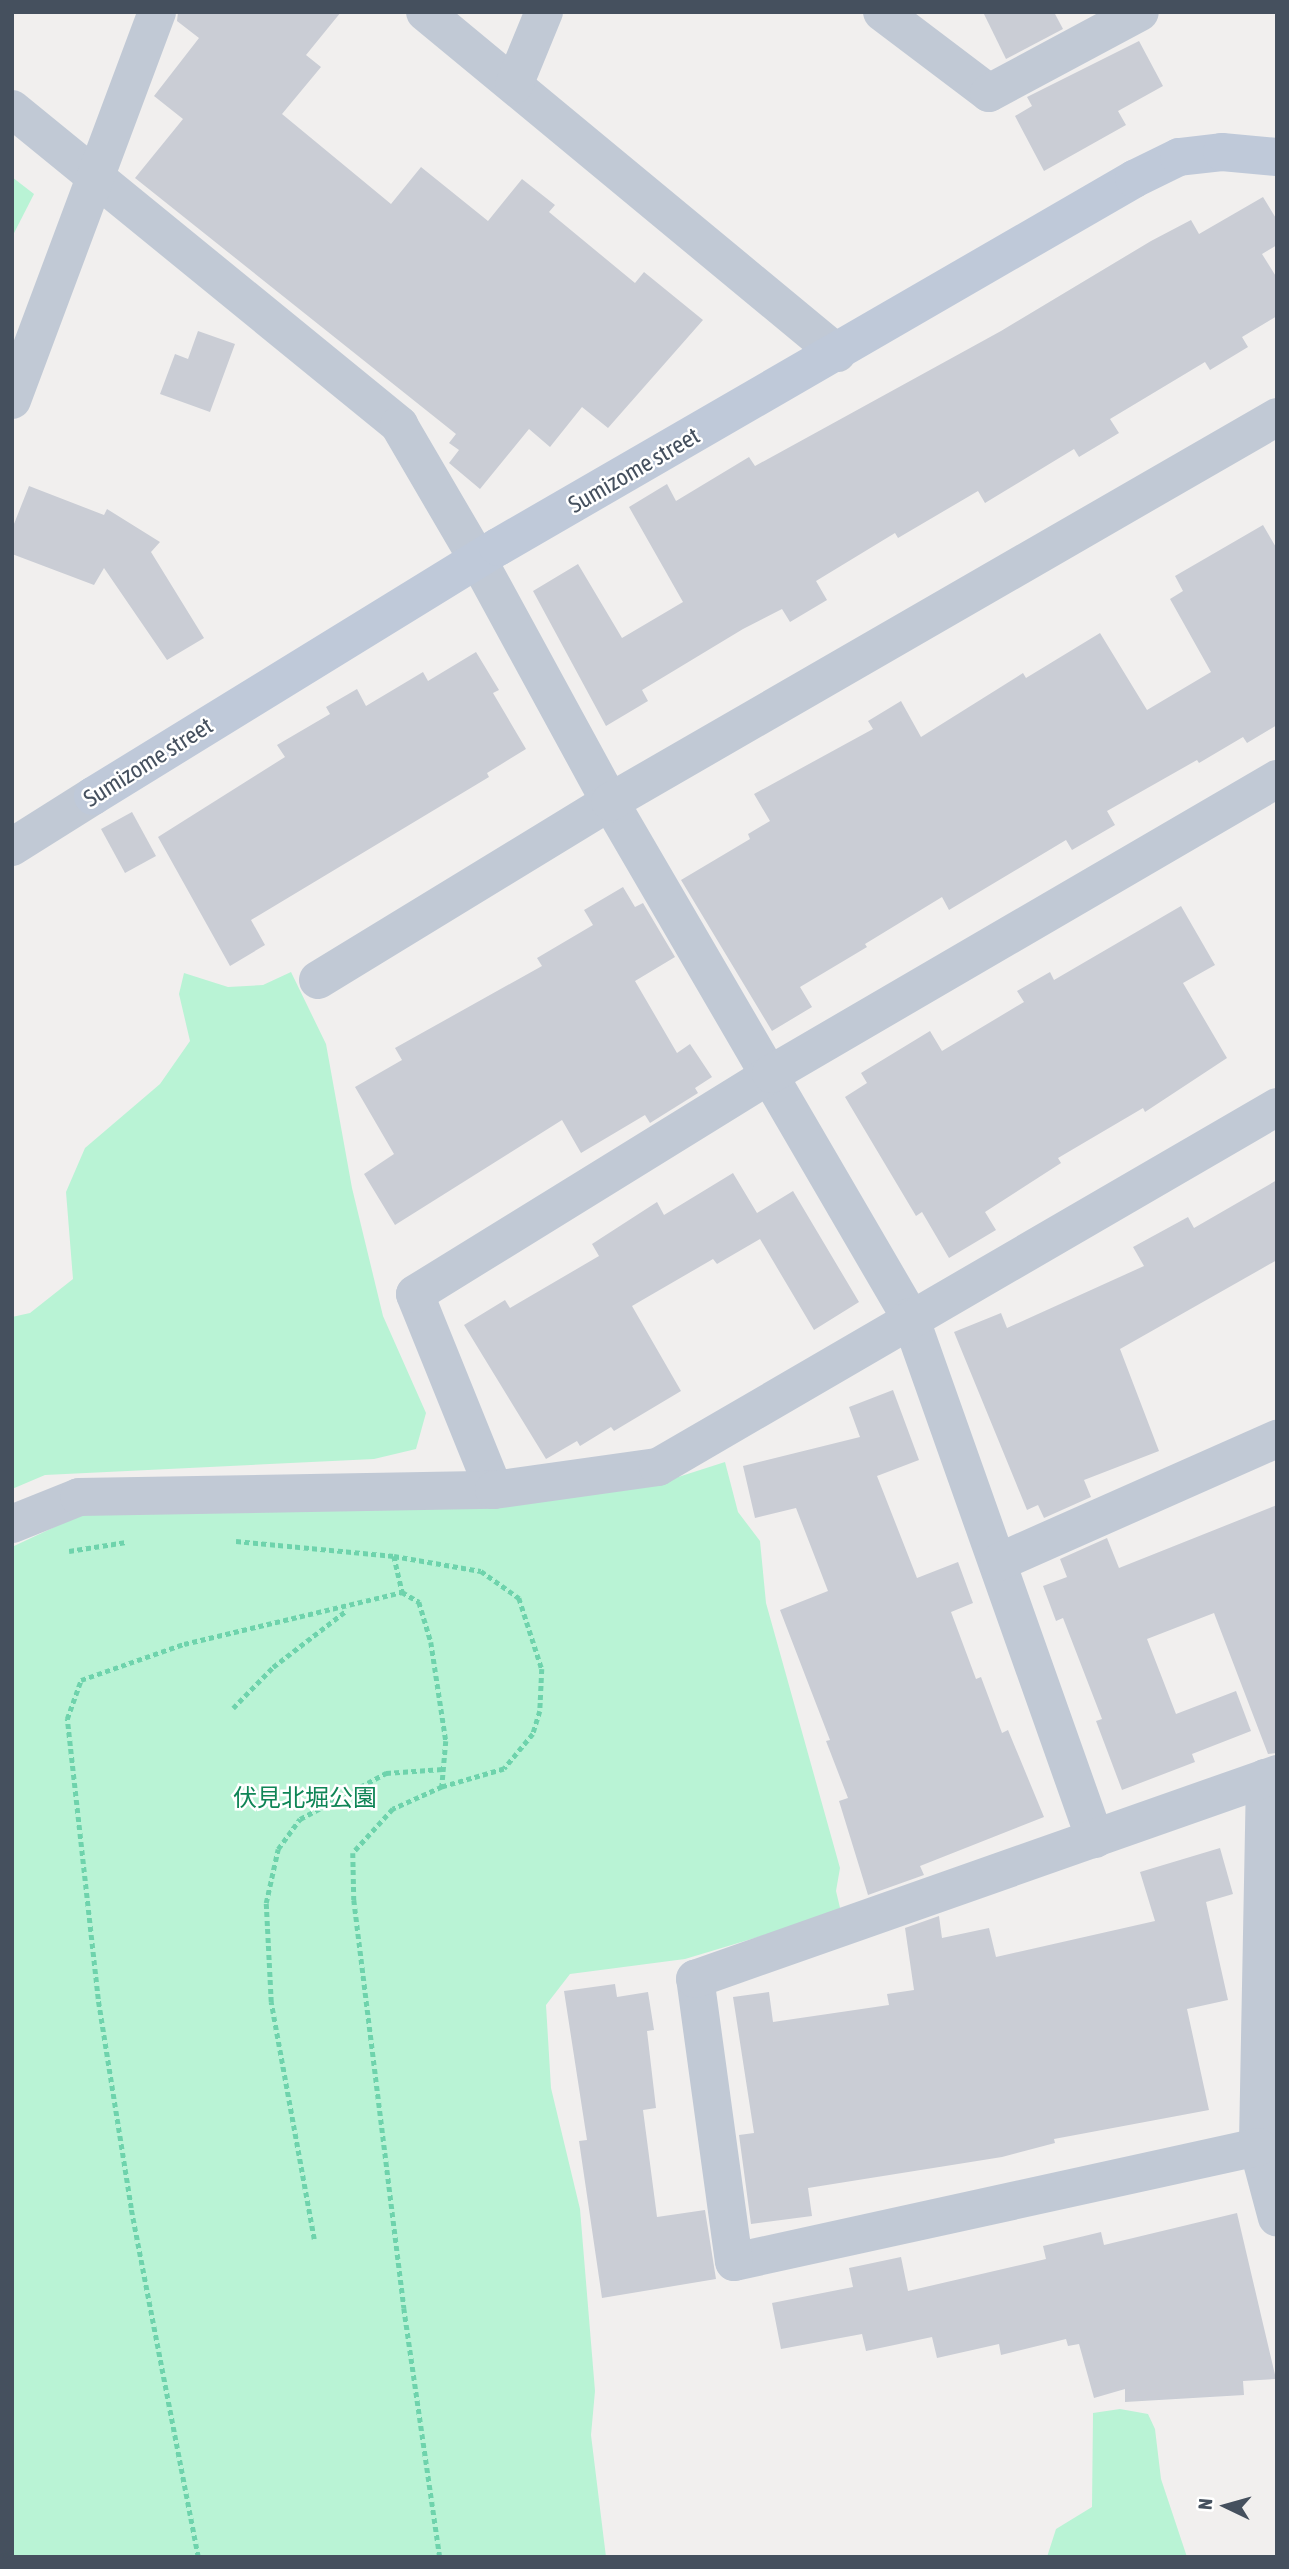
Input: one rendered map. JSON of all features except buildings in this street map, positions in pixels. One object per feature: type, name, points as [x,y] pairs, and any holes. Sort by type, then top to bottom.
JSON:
[{"type":"street","points":[[12,400],[157,12]]},
{"type":"street","points":[[425,12],[837,353]]},
{"type":"street","points":[[514,85],[544,12]]},
{"type":"street","points":[[882,12],[989,93],[1140,12]]},
{"type":"street","points":[[12,108],[95,173],[399,425],[478,560],[610,802],[771,1074],[910,1317],[999,1562],[1094,1839]]},
{"type":"street","name":"Sumizome street","points":[[12,847],[478,560],[1179,157],[1222,152],[1277,157]]},
{"type":"street","points":[[318,979],[610,802],[1277,417]]},
{"type":"street","points":[[494,1490],[415,1294],[771,1074],[1277,779]]},
{"type":"street","points":[[12,1524],[79,1497],[494,1490],[658,1467],[910,1317],[1277,1107]]},
{"type":"street","points":[[999,1562],[1277,1439]]},
{"type":"street","points":[[1258,2147],[734,2262],[695,1979],[1271,1776],[1258,2147],[1277,2218]]},
{"type":"path","points":[[229,1540],[394,1556],[481,1571],[519,1598],[541,1670],[540,1711],[533,1734],[504,1769],[442,1787],[393,1809],[353,1853],[354,1900],[404,2308],[440,2557]]},
{"type":"path","points":[[58,1554],[135,1542]]},
{"type":"path","points":[[394,1556],[402,1592],[419,1602],[431,1642],[446,1741],[442,1787]]},
{"type":"path","points":[[198,2557],[129,2195],[98,1999],[67,1719],[81,1681],[184,1644],[350,1608],[402,1592]]},
{"type":"path","points":[[233,1708],[273,1667],[350,1608]]},
{"type":"path","points":[[314,2239],[271,2002],[266,1903],[278,1849],[300,1819],[386,1773],[443,1769]]},
{"type":"green space","points":[[12,177],[34,194],[12,237]]},
{"type":"green space","points":[[291,972],[326,1044],[352,1188],[383,1316],[426,1413],[416,1449],[374,1459],[45,1475],[12,1489],[12,1317],[30,1313],[73,1279],[66,1192],[85,1148],[160,1084],[190,1041],[179,994],[184,973],[228,987],[263,985]]},
{"type":"green space","name":"伏見北堀公園","points":[[725,1462],[738,1512],[760,1541],[766,1603],[840,1868],[836,1891],[841,1912],[685,1959],[570,1974],[546,2005],[551,2088],[580,2209],[595,2391],[591,2435],[606,2557],[12,2557],[12,1547],[80,1515],[647,1487]]},
{"type":"green space","points":[[1120,2409],[1148,2414],[1155,2429],[1161,2479],[1187,2557],[1047,2557],[1056,2529],[1092,2507],[1093,2413]]}]
